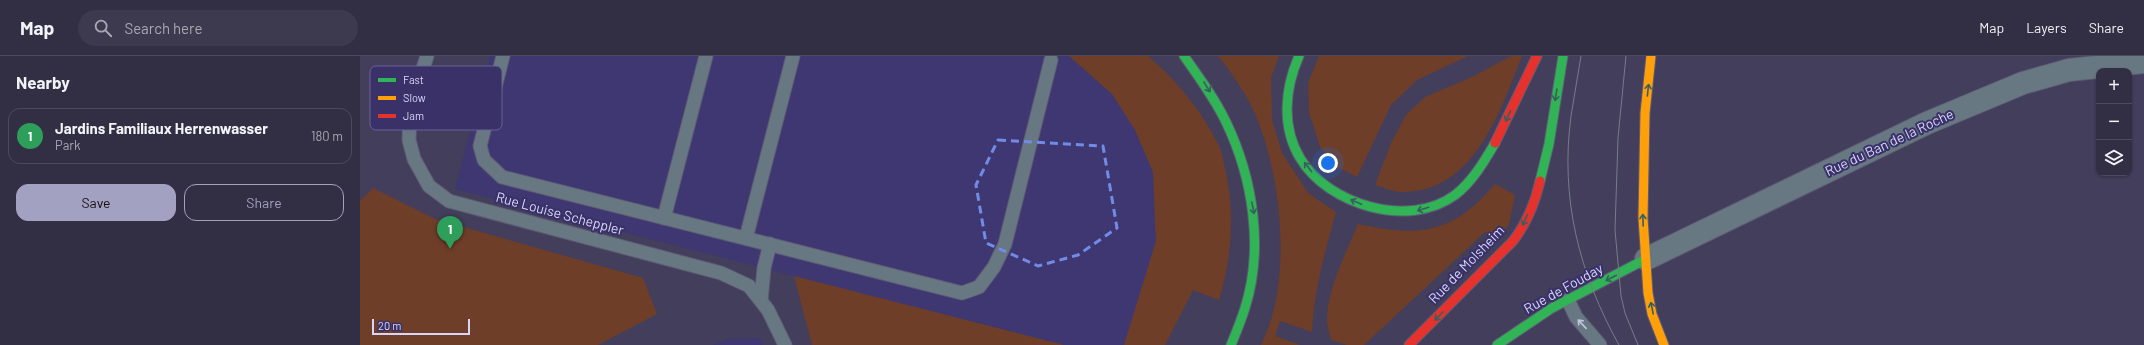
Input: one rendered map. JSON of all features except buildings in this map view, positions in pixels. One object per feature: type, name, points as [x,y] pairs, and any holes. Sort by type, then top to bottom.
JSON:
[{"type":"main road","points":[[1184,56],[1202,78],[1219,107],[1249,182],[1255,216],[1255,250],[1250,286],[1240,327],[1231,345]]},
{"type":"main road","points":[[1299,56],[1290,74],[1286,97],[1288,123],[1294,145],[1308,169],[1337,193],[1356,203],[1376,209],[1418,211],[1455,195],[1481,165],[1498,135],[1537,56]]},
{"type":"main road","name":"Rue de Molsheim","points":[[1410,345],[1505,252],[1522,227],[1532,207],[1540,180],[1551,130],[1563,56]]},
{"type":"main road","points":[[1651,56],[1645,113],[1643,218],[1652,314],[1664,345]]},
{"type":"main road","name":"Rue de Fouday","points":[[1496,345],[1537,317],[1646,259]]},
{"type":"street","name":"Rue du Ban de la Roche","points":[[1646,259],[1927,123],[2023,83],[2069,70],[2144,62]]},
{"type":"lane","name":"Rue Louise Scheppler","points":[[424,66],[427,56]]},
{"type":"lane","points":[[500,66],[503,56]]},
{"type":"lane","points":[[664,218],[706,56]]},
{"type":"lane","points":[[746,238],[793,56]]},
{"type":"lane","points":[[484,130],[480,146],[484,160],[492,170],[502,177],[962,293],[979,287],[994,267],[1005,244],[1051,60]]},
{"type":"lane","name":"Rue Louise Scheppler","points":[[409,130],[409,140],[414,159],[429,186],[449,201],[721,273],[749,286],[768,310],[785,345]]},
{"type":"lane","points":[[761,301],[764,268],[770,244]]},
{"type":"lane","points":[[1568,300],[1576,317],[1600,345]]},
{"type":"highlighted area","points":[[998,140],[1103,146],[1117,228],[1078,255],[1038,266],[986,243],[976,185]]},
{"type":"shaded area","points":[[490,56],[1069,56],[1112,94],[1135,130],[1153,172],[1156,241],[1124,345],[1064,345],[455,189],[471,130],[502,130],[502,66],[487,66]]},
{"type":"shaded area","points":[[1069,56],[1148,56],[1188,97],[1204,119],[1220,150],[1228,185],[1231,234],[1227,267],[1219,300],[1193,290],[1165,345],[1124,345],[1156,241],[1153,172],[1135,130],[1112,94]]},
{"type":"shaded area","points":[[1218,56],[1279,56],[1271,78],[1272,120],[1282,153],[1308,193],[1336,212],[1324,256],[1315,301],[1312,332],[1280,321],[1275,336],[1300,345],[1261,345],[1271,320],[1277,292],[1280,261],[1280,230],[1277,200],[1265,141],[1256,116],[1239,84]]},
{"type":"shaded area","points":[[1319,56],[1468,56],[1417,80],[1391,105],[1357,177],[1337,167],[1320,147],[1309,112],[1308,83]]},
{"type":"shaded area","points":[[1511,56],[1522,56],[1504,101],[1493,123],[1481,145],[1466,164],[1448,179],[1426,189],[1398,192],[1375,185],[1392,141],[1406,115],[1425,97],[1472,77]]},
{"type":"shaded area","points":[[1495,184],[1515,195],[1509,224],[1496,242],[1485,232],[1364,345],[1347,345],[1331,340],[1327,326],[1330,296],[1338,271],[1358,224],[1399,231],[1434,228],[1450,222],[1465,213]]},
{"type":"shaded area","points":[[373,188],[435,219],[643,278],[657,314],[598,345],[360,345],[360,201]]},
{"type":"shaded area","points":[[794,276],[1064,345],[812,345]]},
{"type":"shaded area","points":[[760,338],[763,345],[713,345],[729,339]]},
{"type":"tram line","points":[[1581,56],[1571,116],[1568,147],[1568,177],[1571,206],[1583,263],[1593,291],[1619,345]]},
{"type":"tram line","points":[[1626,56],[1618,138],[1615,230],[1621,296],[1625,313],[1638,345]]},
{"type":"traffic: fast","points":[[1184,56],[1212,97],[1226,122],[1243,166],[1253,214],[1254,262],[1251,285],[1245,308],[1231,345]]},
{"type":"traffic: fast","points":[[1299,56],[1294,68],[1288,94],[1287,107],[1290,133],[1294,146],[1300,158],[1313,174],[1330,188],[1349,199],[1371,207],[1393,211],[1415,210],[1436,205],[1455,195],[1467,184],[1495,143]]},
{"type":"traffic: fast","points":[[1540,181],[1549,144],[1563,56]]},
{"type":"traffic: fast","points":[[1497,345],[1552,308],[1646,259]]},
{"type":"traffic: slow","points":[[1651,56],[1645,113],[1643,218],[1648,293],[1652,314],[1664,345]]},
{"type":"traffic: jam","points":[[1495,143],[1537,56]]},
{"type":"traffic: jam","points":[[1409,345],[1513,241],[1530,212],[1540,181]]},
{"type":"place","name":"Jardins Familiaux Herrenwasser","points":[[450,249]]}]
